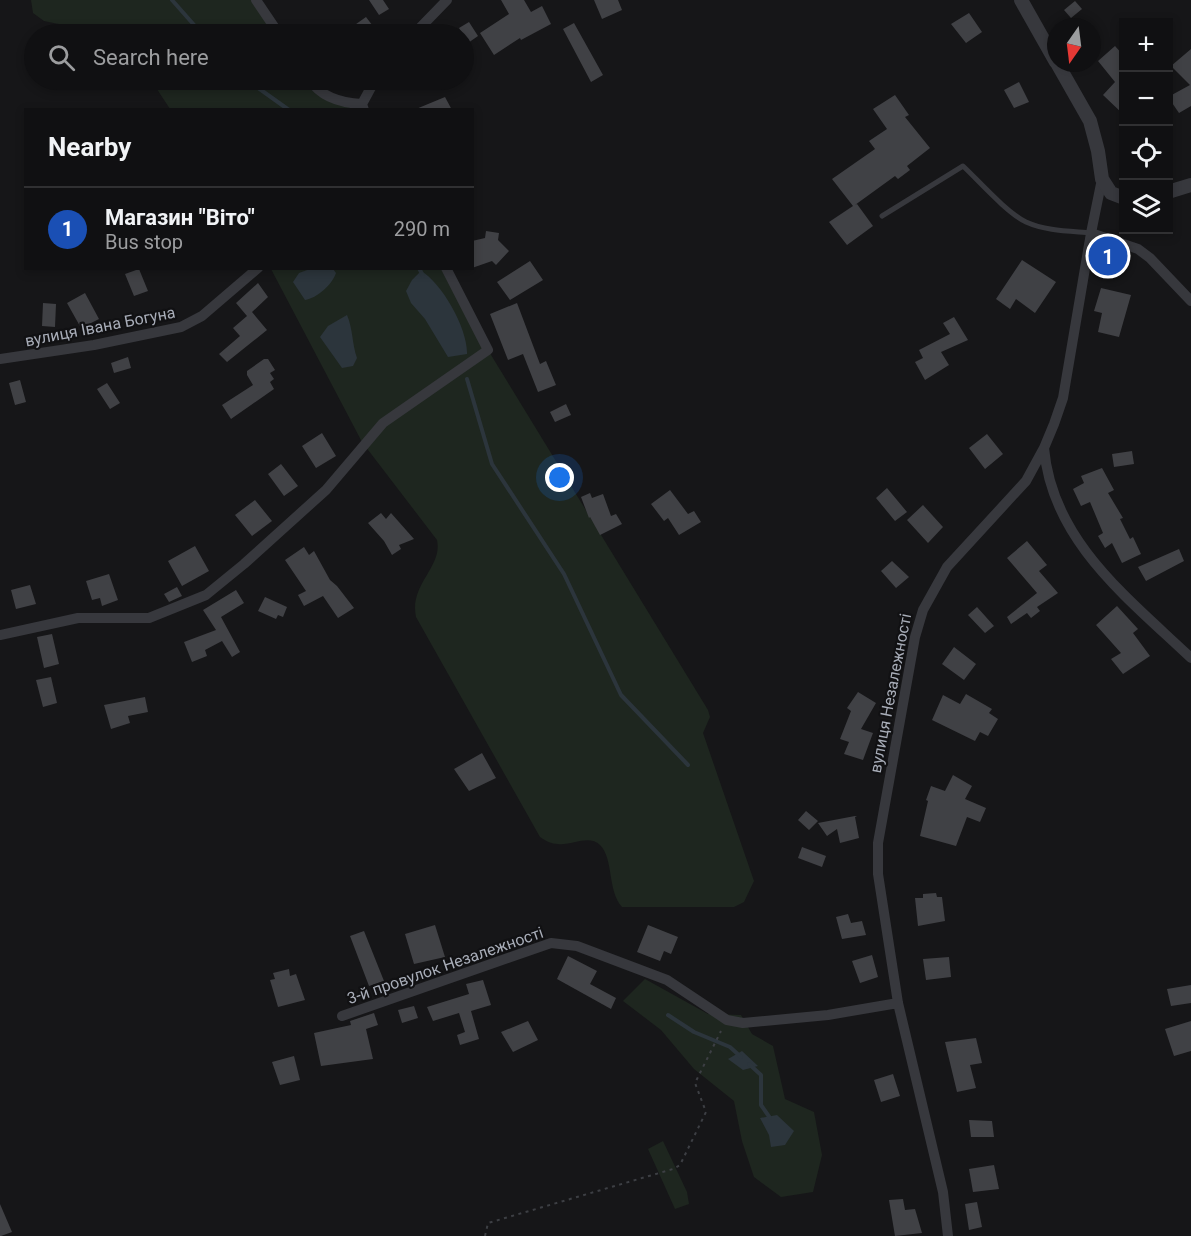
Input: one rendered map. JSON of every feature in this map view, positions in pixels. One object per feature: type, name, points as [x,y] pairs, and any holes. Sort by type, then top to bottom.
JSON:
[{"type":"street","points":[[256,0],[272,24]]},
{"type":"street","points":[[424,24],[447,0]]},
{"type":"street","name":"вулиця Незалежності","points":[[1021,0],[1047,46]]},
{"type":"street","name":"вулиця Незалежності","points":[[948,1236],[943,1192],[898,1003],[878,874],[878,843],[915,637],[923,610],[947,567],[1026,481],[1044,448],[1063,398],[1102,179],[1090,121],[1062,72]]},
{"type":"street","points":[[319,90],[343,103],[363,107],[371,90]]},
{"type":"street","points":[[1102,179],[1111,193],[1119,196]]},
{"type":"street","points":[[1173,190],[1191,185]]},
{"type":"street","points":[[1091,233],[1138,249],[1150,258],[1191,301]]},
{"type":"street","name":"вулиця Івана Богуна","points":[[0,359],[94,345],[181,327],[202,316],[256,270]]},
{"type":"street","points":[[0,635],[78,618],[149,618],[206,595],[244,564],[326,490],[383,423],[488,350],[447,270]]},
{"type":"street","points":[[1044,448],[1046,472],[1051,489],[1071,531],[1105,577],[1191,658]]},
{"type":"street","name":"3-й провулок Незалежності","points":[[342,1016],[551,943],[577,946],[667,980],[727,1020]]},
{"type":"street","points":[[727,1020],[743,1023],[828,1014],[898,1003]]},
{"type":"lane","points":[[882,216],[963,166],[1025,222],[1056,230],[1091,233]]},
{"type":"path","points":[[485,1236],[488,1223],[673,1169],[680,1165],[706,1112],[695,1083],[727,1020]]},
{"type":"shaded area","points":[[31,0],[256,0],[272,24],[59,24],[44,21],[33,13]]},
{"type":"shaded area","points":[[158,90],[320,90],[362,108],[169,108]]},
{"type":"shaded area","points":[[272,270],[447,270],[488,350],[708,710],[710,717],[703,733],[754,881],[744,902],[734,907],[622,907],[614,892],[607,858],[600,845],[591,840],[555,844],[540,837],[416,617],[417,595],[435,559],[438,550],[437,540],[362,442]]},
{"type":"shaded area","points":[[307,270],[334,270],[336,273],[324,290],[305,300],[293,282],[299,273]]},
{"type":"shaded area","points":[[421,271],[437,286],[452,308],[463,332],[467,354],[448,357],[425,319],[411,303],[406,291]]},
{"type":"shaded area","points":[[347,315],[357,358],[353,366],[342,368],[320,337],[328,326]]},
{"type":"shaded area","points":[[645,979],[708,1014],[741,1015],[752,1034],[773,1046],[785,1099],[814,1112],[822,1155],[813,1192],[781,1197],[754,1177],[742,1141],[734,1101],[694,1069],[661,1030],[623,1001]]},
{"type":"shaded area","points":[[742,1051],[758,1066],[743,1070],[728,1059]]},
{"type":"shaded area","points":[[777,1115],[794,1131],[785,1145],[771,1147],[769,1135],[760,1118]]},
{"type":"shaded area","points":[[663,1141],[687,1192],[689,1204],[675,1209],[648,1149]]},
{"type":"building","points":[[369,0],[383,0],[389,9],[379,15]]},
{"type":"building","points":[[501,0],[524,0],[531,12],[542,6],[551,24],[521,40],[520,38],[494,55],[480,33],[509,14]]},
{"type":"building","points":[[594,0],[618,0],[622,10],[602,19]]},
{"type":"building","points":[[1075,1],[1082,9],[1071,18],[1064,10]]},
{"type":"building","points":[[969,13],[982,32],[966,43],[951,24]]},
{"type":"building","points":[[366,17],[371,24],[356,24]]},
{"type":"building","points":[[574,23],[603,75],[591,82],[563,29]]},
{"type":"building","points":[[1115,46],[1119,50],[1119,110],[1103,95],[1115,82],[1101,65],[1101,58]]},
{"type":"building","points":[[1191,49],[1191,106],[1179,113],[1173,104],[1173,94],[1190,85],[1173,68],[1173,64]]},
{"type":"building","points":[[1019,82],[1029,102],[1014,108],[1004,90]]},
{"type":"building","points":[[895,95],[909,115],[905,117],[930,148],[907,166],[910,170],[898,179],[895,176],[855,205],[857,204],[873,226],[847,245],[829,222],[853,206],[832,179],[875,149],[869,141],[887,129],[873,109]]},
{"type":"building","points":[[445,97],[451,108],[418,108]]},
{"type":"building","points":[[486,231],[499,233],[498,240],[509,251],[496,265],[492,261],[474,267],[474,241],[485,238]]},
{"type":"building","points":[[1022,260],[1056,282],[1035,313],[1016,299],[1010,309],[996,299]]},
{"type":"building","points":[[530,261],[543,280],[510,300],[497,282]]},
{"type":"building","points":[[139,270],[148,291],[134,296],[125,274]]},
{"type":"building","points":[[258,283],[268,297],[252,312],[267,330],[227,362],[219,354],[240,336],[233,328],[247,316],[236,303]]},
{"type":"building","points":[[1101,288],[1131,295],[1119,337],[1098,332],[1102,313],[1094,311]]},
{"type":"building","points":[[85,293],[99,319],[81,328],[67,303]]},
{"type":"building","points":[[43,303],[56,304],[55,327],[42,326]]},
{"type":"building","points":[[517,303],[540,364],[546,361],[556,385],[538,392],[523,354],[508,360],[490,314]]},
{"type":"building","points":[[954,317],[968,340],[941,352],[949,365],[925,380],[915,362],[923,358],[919,350],[950,334],[943,323]]},
{"type":"building","points":[[128,357],[131,368],[114,373],[111,363]]},
{"type":"building","points":[[264,359],[268,359],[275,370],[270,373],[274,379],[270,382],[274,389],[231,419],[222,405],[253,385],[247,371]]},
{"type":"building","points":[[20,380],[26,402],[15,405],[9,383]]},
{"type":"building","points":[[107,383],[120,403],[110,409],[97,389]]},
{"type":"building","points":[[566,404],[571,415],[555,422],[550,412]]},
{"type":"building","points":[[322,433],[336,456],[316,468],[302,446]]},
{"type":"building","points":[[987,434],[1003,454],[985,469],[969,448]]},
{"type":"building","points":[[1132,451],[1134,464],[1114,467],[1112,454]]},
{"type":"building","points":[[281,464],[298,486],[284,496],[268,474]]},
{"type":"building","points":[[1102,468],[1114,490],[1108,493],[1123,518],[1120,519],[1130,539],[1133,537],[1141,554],[1122,563],[1112,543],[1105,548],[1098,536],[1103,533],[1090,502],[1081,506],[1073,489],[1084,483],[1081,476]]},
{"type":"building","points":[[887,488],[907,512],[895,521],[876,498]]},
{"type":"building","points":[[670,490],[688,514],[694,511],[701,522],[679,535],[668,518],[664,521],[651,504]]},
{"type":"building","points":[[590,493],[592,498],[603,494],[611,516],[616,514],[622,524],[600,535],[589,518],[581,497]]},
{"type":"building","points":[[255,500],[272,521],[252,536],[235,515]]},
{"type":"building","points":[[923,505],[943,527],[928,543],[907,520]]},
{"type":"building","points":[[381,513],[386,519],[391,513],[414,539],[399,545],[401,549],[392,555],[384,541],[368,523]]},
{"type":"building","points":[[1027,541],[1047,565],[1039,571],[1058,593],[1037,607],[1040,611],[1031,618],[1027,613],[1011,624],[1007,617],[1037,593],[1007,558]]},
{"type":"building","points":[[195,546],[209,571],[182,586],[168,561]]},
{"type":"building","points":[[304,547],[309,555],[314,551],[330,580],[354,608],[338,618],[323,596],[304,606],[298,595],[306,591],[285,560]]},
{"type":"building","points":[[1179,549],[1184,561],[1146,581],[1138,567]]},
{"type":"building","points":[[892,561],[909,577],[896,588],[881,571]]},
{"type":"building","points":[[109,574],[118,600],[102,606],[100,598],[92,600],[86,581]]},
{"type":"building","points":[[30,585],[36,604],[16,609],[11,590]]},
{"type":"building","points":[[177,587],[182,596],[169,602],[164,594]]},
{"type":"building","points":[[236,590],[244,603],[221,617],[240,652],[232,657],[222,641],[205,650],[207,656],[192,662],[184,642],[216,630],[203,610]]},
{"type":"building","points":[[265,597],[287,607],[283,617],[278,615],[276,619],[258,611]]},
{"type":"building","points":[[1117,606],[1138,629],[1133,633],[1150,656],[1123,674],[1111,659],[1121,653],[1096,625]]},
{"type":"building","points":[[977,607],[994,626],[985,633],[968,615]]},
{"type":"building","points":[[52,634],[59,664],[44,668],[37,637]]},
{"type":"building","points":[[954,647],[976,664],[964,680],[942,664]]},
{"type":"building","points":[[51,677],[57,703],[43,707],[36,680]]},
{"type":"building","points":[[858,692],[876,703],[861,729],[873,733],[863,760],[844,754],[849,742],[840,739],[851,711],[847,708]]},
{"type":"building","points":[[966,694],[992,709],[989,713],[998,719],[988,736],[980,732],[975,741],[932,720],[943,695],[960,704]]},
{"type":"building","points":[[145,697],[148,712],[128,716],[130,723],[111,729],[104,705]]},
{"type":"building","points":[[482,753],[496,778],[469,791],[454,769]]},
{"type":"building","points":[[953,775],[972,786],[965,799],[986,808],[980,822],[967,817],[956,846],[920,836],[928,801],[926,800],[931,786],[945,791]]},
{"type":"building","points":[[806,811],[818,821],[809,830],[798,820]]},
{"type":"building","points":[[857,816],[855,817],[859,838],[840,843],[837,829],[827,836],[818,823]]},
{"type":"building","points":[[802,847],[826,856],[822,867],[798,858]]},
{"type":"building","points":[[936,893],[937,897],[942,897],[945,921],[918,926],[915,898],[923,898],[923,894]]},
{"type":"building","points":[[848,914],[851,923],[862,921],[866,935],[842,939],[836,917]]},
{"type":"building","points":[[435,925],[445,957],[414,964],[405,934]]},
{"type":"building","points":[[648,925],[678,937],[671,954],[664,951],[660,961],[637,952]]},
{"type":"building","points":[[364,931],[384,981],[369,986],[350,936]]},
{"type":"building","points":[[872,955],[878,977],[860,983],[852,961]]},
{"type":"building","points":[[568,956],[597,971],[590,984],[616,998],[611,1009],[557,979]]},
{"type":"building","points":[[949,957],[951,977],[926,980],[923,959]]},
{"type":"building","points":[[289,969],[290,976],[296,974],[305,1000],[278,1007],[270,980],[275,979],[273,973]]},
{"type":"building","points":[[483,980],[491,1005],[471,1011],[479,1039],[460,1045],[457,1035],[465,1032],[459,1013],[433,1021],[427,1007],[469,994],[466,984]]},
{"type":"building","points":[[1191,985],[1191,1003],[1171,1006],[1167,989]]},
{"type":"building","points":[[414,1006],[418,1018],[402,1023],[398,1010]]},
{"type":"building","points":[[374,1013],[378,1025],[366,1029],[373,1059],[321,1066],[314,1033],[351,1025],[350,1021]]},
{"type":"building","points":[[528,1021],[538,1040],[513,1052],[501,1032]]},
{"type":"building","points":[[1191,1021],[1191,1051],[1174,1056],[1165,1029]]},
{"type":"building","points":[[976,1038],[982,1063],[970,1065],[976,1088],[957,1092],[945,1042]]},
{"type":"building","points":[[294,1056],[300,1080],[280,1085],[272,1062]]},
{"type":"building","points":[[893,1074],[900,1096],[881,1102],[874,1080]]},
{"type":"building","points":[[969,1120],[992,1121],[994,1137],[971,1137]]},
{"type":"building","points":[[994,1165],[999,1189],[973,1192],[969,1169]]},
{"type":"building","points":[[903,1199],[905,1210],[915,1209],[922,1233],[895,1236],[889,1200]]},
{"type":"building","points":[[977,1202],[982,1227],[969,1230],[965,1204]]},
{"type":"building","points":[[0,1204],[12,1232],[1,1236],[0,1236]]},
{"type":"waterway","points":[[172,0],[193,24]]},
{"type":"waterway","points":[[261,90],[286,108]]},
{"type":"waterway","points":[[420,270],[423,276]]},
{"type":"waterway","points":[[467,379],[492,464],[564,574],[621,695],[688,765]]},
{"type":"waterway","points":[[668,1015],[694,1032],[730,1047],[741,1057]]},
{"type":"waterway","points":[[749,1064],[761,1075],[761,1105],[770,1118]]},
{"type":"place","name":"Магазин \"Віто\"","points":[[1108,256]]}]
